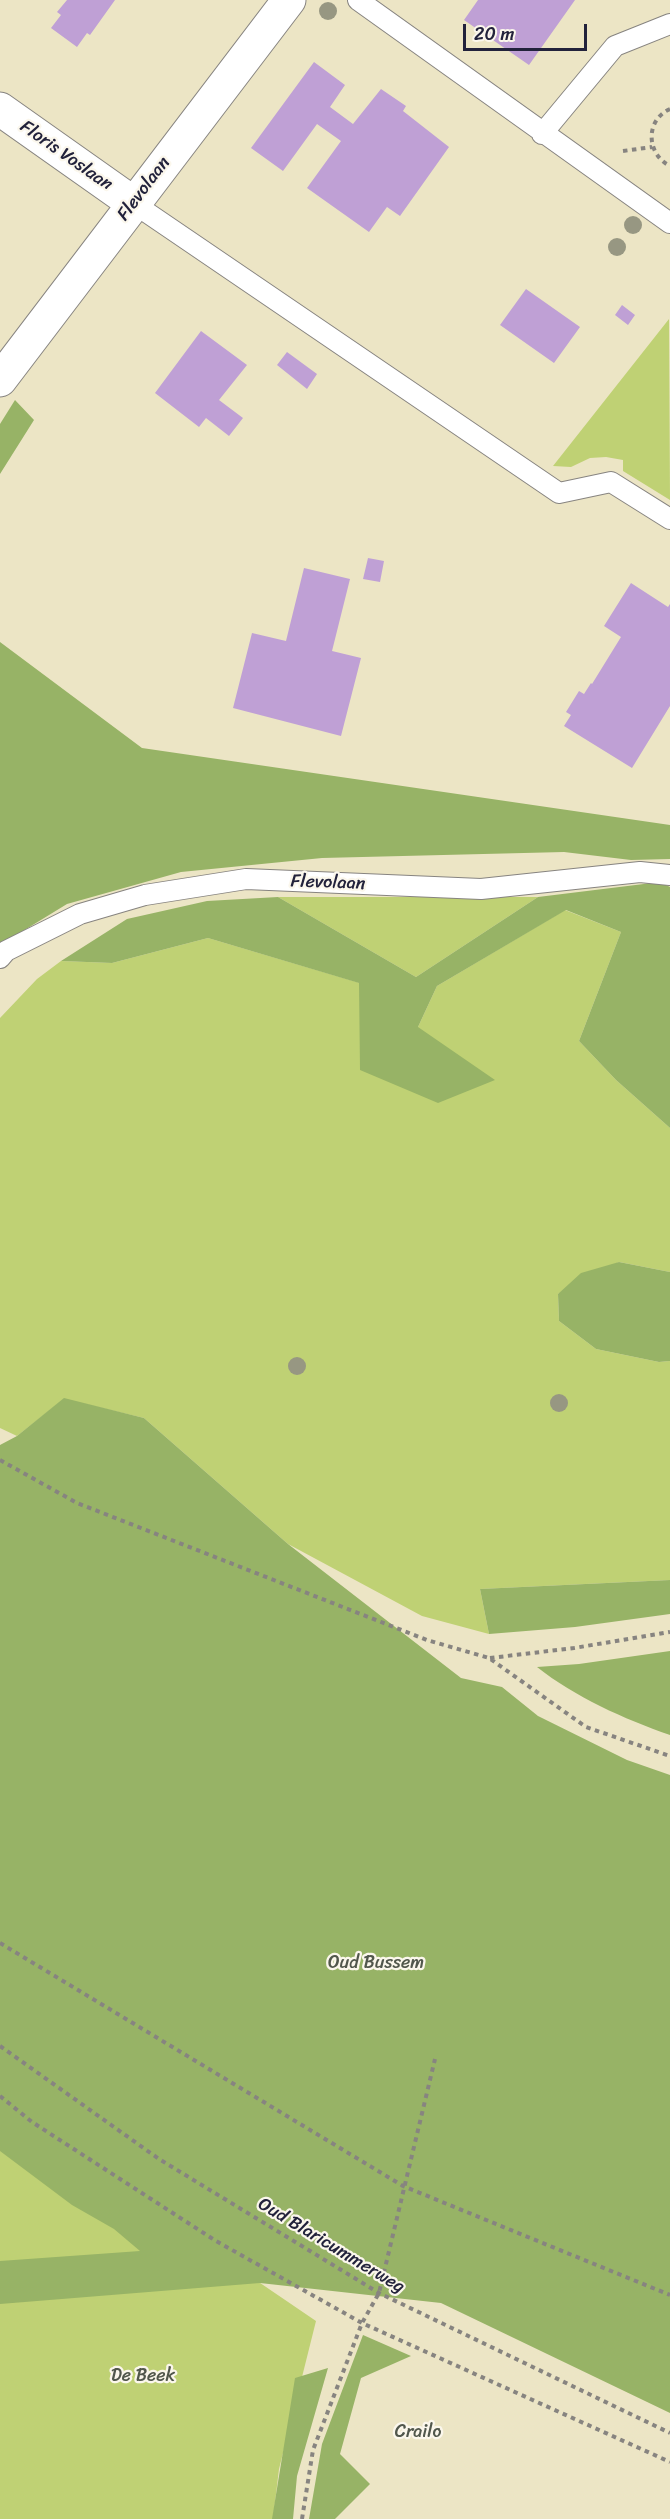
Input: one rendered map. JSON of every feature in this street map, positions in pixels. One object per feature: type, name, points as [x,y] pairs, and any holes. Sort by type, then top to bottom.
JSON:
[{"type":"street","name":"Flevolaan","points":[[0,380],[290,0]]},
{"type":"street","name":"Floris Voslaan","points":[[0,109],[133,203]]},
{"type":"lane","points":[[358,0],[542,134],[670,223]]},
{"type":"lane","points":[[542,134],[615,46],[670,24]]},
{"type":"lane","points":[[133,203],[559,493],[611,482],[670,519]]},
{"type":"lane","name":"Flevolaan","points":[[0,957],[6,951],[80,914],[145,895],[246,879],[481,889],[640,872],[670,875]]},
{"type":"path","points":[[670,109],[664,111],[655,121],[651,134],[652,147],[658,157],[670,166]]},
{"type":"path","points":[[0,1460],[76,1503],[427,1640],[489,1658],[586,1727],[670,1756]]},
{"type":"path","points":[[489,1658],[574,1648],[670,1632]]},
{"type":"path","points":[[0,1943],[403,2186],[670,2295]]},
{"type":"path","name":"Oud Blaricummerweg","points":[[0,2046],[159,2159],[379,2293],[670,2433]]},
{"type":"path","points":[[302,2519],[313,2450],[362,2323],[379,2293],[435,2059]]},
{"type":"path","points":[[0,2096],[32,2122],[216,2241],[362,2323],[670,2462]]},
{"type":"green space","points":[[669,319],[670,500],[623,471],[623,460],[606,457],[590,458],[571,467],[553,466]]},
{"type":"green space","points":[[15,400],[34,420],[0,474],[0,424]]},
{"type":"green space","points":[[0,642],[142,748],[670,825],[670,859],[631,860],[564,852],[322,858],[181,872],[67,904],[0,945]]},
{"type":"green space","points":[[660,882],[670,887],[670,1128],[616,1080],[579,1041],[621,932],[566,910],[437,986],[418,1027],[495,1080],[438,1103],[360,1070],[359,983],[208,938],[112,963],[61,961],[127,919],[207,901],[278,897],[416,977],[538,897]]},
{"type":"green space","points":[[278,897],[538,897],[416,977]]},
{"type":"green space","points":[[565,910],[621,932],[579,1041],[616,1080],[670,1128],[670,1272],[619,1262],[558,1294],[559,1321],[596,1349],[659,1362],[670,1361],[670,1580],[480,1589],[489,1634],[422,1616],[288,1544],[144,1418],[64,1399],[17,1436],[0,1428],[0,1018],[37,979],[61,961],[112,963],[208,938],[360,983],[360,1070],[418,1027],[437,986]]},
{"type":"green space","points":[[619,1262],[670,1272],[670,1361],[659,1362],[596,1349],[559,1321],[558,1294],[581,1273]]},
{"type":"green space","name":"Oud Bussem","points":[[64,1398],[144,1418],[288,1544],[461,1678],[502,1687],[538,1716],[627,1760],[670,1775],[670,2413],[441,2303],[260,2283],[0,2304],[0,2261],[140,2251],[114,2229],[72,2205],[0,2151],[0,1445],[17,1436]]},
{"type":"green space","points":[[670,1580],[670,1614],[575,1627],[489,1634],[480,1589]]},
{"type":"green space","points":[[670,1651],[670,1735],[600,1706],[567,1688],[537,1667],[579,1664]]},
{"type":"green space","name":"De Beek","points":[[0,2106],[316,2321],[279,2469],[273,2519],[0,2519]]},
{"type":"green space","points":[[363,2335],[411,2356],[361,2378],[340,2454],[370,2484],[335,2519],[309,2519],[322,2444]]},
{"type":"green space","points":[[328,2368],[297,2476],[293,2519],[272,2519],[295,2378]]},
{"type":"building","points":[[67,0],[115,0],[90,35],[87,33],[77,47],[51,28],[61,15],[57,12]]},
{"type":"building","points":[[478,0],[575,0],[529,65],[464,20]]},
{"type":"building","points":[[314,62],[345,85],[330,107],[353,124],[381,89],[406,106],[403,111],[449,147],[400,216],[387,207],[369,232],[307,188],[341,141],[317,124],[283,171],[251,148]]},
{"type":"building","points":[[526,289],[580,327],[554,363],[500,325]]},
{"type":"building","points":[[622,305],[635,315],[628,325],[615,315]]},
{"type":"building","points":[[201,331],[247,365],[219,400],[243,418],[229,436],[206,418],[199,427],[155,393]]},
{"type":"building","points":[[287,352],[317,374],[307,389],[277,365]]},
{"type":"building","points":[[368,558],[384,561],[380,582],[363,579]]},
{"type":"building","points":[[304,568],[350,579],[332,651],[361,658],[341,736],[233,708],[252,633],[286,641]]},
{"type":"building","points":[[631,583],[668,607],[670,604],[670,706],[632,768],[564,726],[571,715],[566,712],[579,691],[584,694],[592,684],[621,637],[604,626]]},
{"type":"park label","name":"Crailo","points":[[418,2432]]}]
